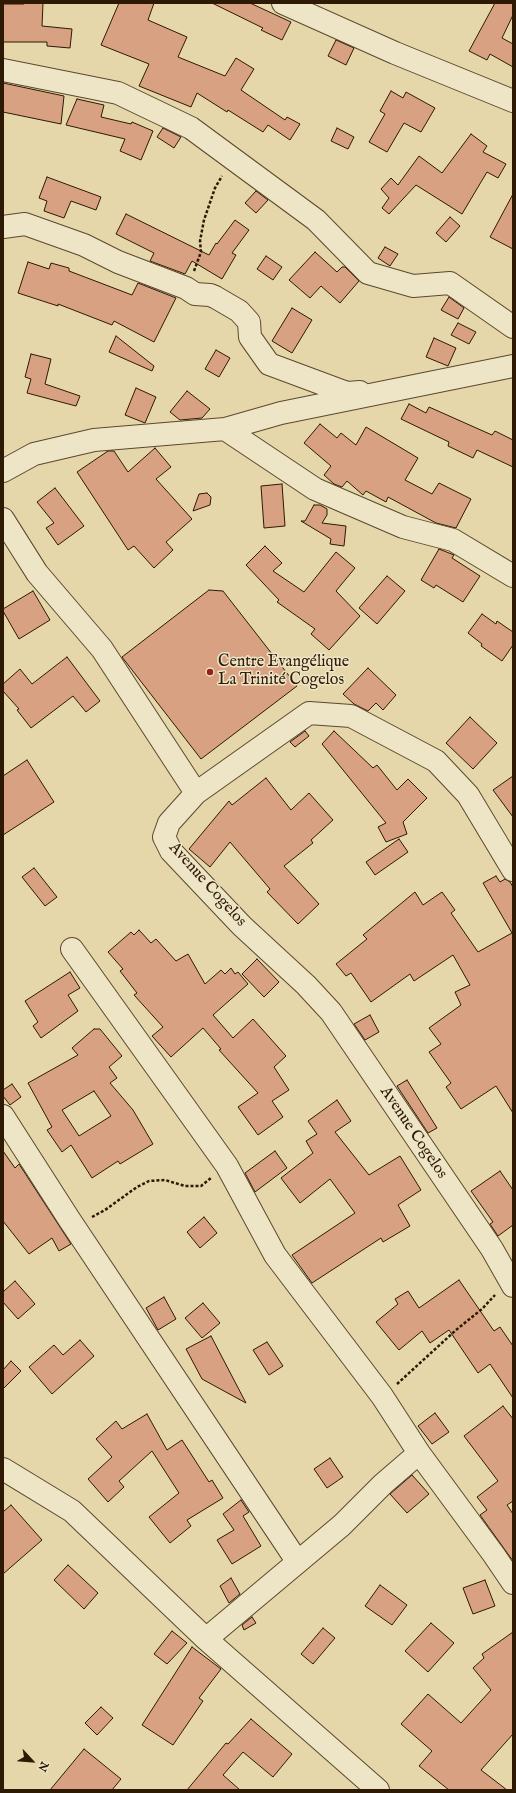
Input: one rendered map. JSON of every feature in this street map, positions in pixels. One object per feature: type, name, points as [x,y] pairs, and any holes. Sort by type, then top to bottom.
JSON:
[{"type":"street","points":[[283,3],[395,53],[513,101]]},
{"type":"street","points":[[3,70],[118,93],[191,128],[316,220],[368,273],[412,286],[450,283],[513,327]]},
{"type":"street","points":[[3,227],[25,224],[84,245],[118,262],[186,288],[195,294],[210,295],[239,310],[249,322],[250,337],[269,364],[347,393],[389,390]]},
{"type":"street","points":[[3,471],[34,454],[94,440],[225,429],[281,413],[513,366]]},
{"type":"street","points":[[225,429],[315,489],[402,527],[452,540],[513,576]]},
{"type":"street","points":[[3,519],[37,574],[102,649],[196,793]]},
{"type":"street","name":"Avenue Cogelos","points":[[511,1283],[492,1249],[331,1012],[306,985],[242,926],[171,851],[164,837],[169,823],[196,793],[309,713],[351,716],[436,761],[468,796],[513,870]]},
{"type":"street","points":[[72,949],[227,1166],[275,1255],[382,1396],[419,1453],[513,1583]]},
{"type":"street","points":[[3,1116],[69,1219],[297,1561]]},
{"type":"street","points":[[206,1639],[297,1561],[342,1525],[383,1484],[419,1453]]},
{"type":"street","points":[[5,1473],[72,1511],[206,1639],[378,1790]]},
{"type":"path","points":[[195,294],[193,278],[201,252],[200,241],[204,220],[216,188],[232,158]]},
{"type":"path","points":[[69,1219],[85,1220],[98,1214],[137,1186],[149,1181],[165,1180],[184,1186],[201,1186],[227,1166]]},
{"type":"path","points":[[382,1396],[406,1377],[456,1330],[511,1283]]},
{"type":"building","points":[[43,3],[42,26],[72,29],[70,48],[47,46],[47,42],[3,42],[3,4]]},
{"type":"building","points":[[119,3],[154,3],[148,20],[187,37],[178,57],[225,76],[236,58],[254,69],[241,90],[285,120],[287,117],[300,124],[290,140],[268,125],[263,132],[197,93],[191,107],[139,86],[149,64],[101,45]]},
{"type":"building","points":[[212,3],[250,3],[291,22],[282,40],[261,30],[263,28]]},
{"type":"building","points":[[495,3],[513,3],[513,15],[502,38],[513,44],[513,67],[490,54],[487,60],[469,51]]},
{"type":"building","points":[[336,40],[354,48],[346,65],[328,56]]},
{"type":"building","points":[[3,83],[64,96],[61,124],[3,112]]},
{"type":"building","points":[[391,91],[403,98],[406,92],[435,108],[421,132],[404,123],[387,152],[369,142],[385,114],[380,111]]},
{"type":"building","points":[[77,99],[104,105],[101,117],[131,124],[132,122],[153,131],[141,160],[120,151],[125,139],[66,125]]},
{"type":"building","points":[[163,128],[181,137],[174,148],[157,137]]},
{"type":"building","points":[[337,128],[354,137],[348,149],[331,141]]},
{"type":"building","points":[[471,134],[487,146],[483,152],[506,164],[498,178],[487,172],[462,214],[416,185],[389,214],[382,208],[389,198],[381,189],[391,178],[398,185],[419,156],[442,173]]},
{"type":"building","points":[[47,177],[101,197],[96,210],[71,201],[64,218],[44,211],[47,201],[39,198]]},
{"type":"building","points":[[256,191],[268,200],[256,213],[245,203]]},
{"type":"building","points":[[513,194],[513,249],[490,237]]},
{"type":"building","points":[[126,214],[209,255],[216,243],[217,244],[235,220],[249,230],[232,253],[236,255],[222,279],[192,261],[185,274],[150,261],[154,253],[116,234]]},
{"type":"building","points":[[450,217],[460,226],[446,242],[436,233]]},
{"type":"building","points":[[385,247],[398,254],[390,266],[378,258]]},
{"type":"building","points":[[315,252],[337,272],[342,267],[345,267],[359,281],[340,303],[321,286],[310,298],[289,280]]},
{"type":"building","points":[[266,256],[282,267],[273,280],[257,269]]},
{"type":"building","points":[[28,262],[49,269],[51,263],[69,268],[69,271],[132,295],[138,283],[176,298],[154,342],[114,321],[112,325],[58,304],[58,306],[18,293]]},
{"type":"building","points":[[449,297],[464,308],[458,319],[441,310]]},
{"type":"building","points":[[292,308],[312,320],[292,353],[272,341]]},
{"type":"building","points":[[458,323],[476,332],[469,344],[451,335]]},
{"type":"building","points":[[116,336],[154,366],[152,371],[109,352]]},
{"type":"building","points":[[434,338],[456,348],[448,366],[426,357]]},
{"type":"building","points":[[216,350],[230,358],[219,377],[205,369]]},
{"type":"building","points":[[31,354],[51,359],[45,384],[80,396],[76,406],[27,393],[31,379],[25,377]]},
{"type":"building","points":[[136,388],[156,397],[145,423],[125,415]]},
{"type":"building","points":[[187,391],[210,409],[202,418],[180,420],[170,412]]},
{"type":"building","points":[[409,404],[426,413],[429,407],[492,435],[495,431],[513,440],[513,467],[477,450],[473,458],[448,446],[449,442],[401,419]]},
{"type":"building","points":[[320,424],[337,438],[341,433],[356,445],[366,427],[418,458],[405,480],[432,494],[439,483],[471,499],[456,528],[436,523],[388,497],[386,502],[366,491],[363,495],[347,481],[342,487],[334,484],[324,475],[331,466],[304,443]]},
{"type":"building","points":[[155,448],[171,467],[156,479],[192,519],[166,542],[173,550],[154,568],[134,546],[128,550],[77,472],[108,451],[114,451],[128,472]]},
{"type":"building","points":[[282,484],[285,526],[264,528],[261,486]]},
{"type":"building","points":[[55,488],[84,526],[58,545],[46,528],[54,523],[37,502]]},
{"type":"building","points":[[207,493],[211,497],[210,505],[193,511],[199,494]]},
{"type":"building","points":[[314,505],[320,505],[327,509],[327,515],[322,523],[346,526],[344,546],[330,544],[331,539],[301,521],[305,521]]},
{"type":"building","points":[[265,546],[282,563],[273,571],[304,592],[336,552],[355,568],[336,591],[360,616],[329,650],[311,634],[315,629],[277,602],[279,600],[246,565]]},
{"type":"building","points":[[439,549],[454,555],[452,558],[480,576],[463,602],[436,585],[434,588],[421,580]]},
{"type":"building","points":[[387,576],[405,591],[377,624],[359,608]]},
{"type":"building","name":"Centre Evangélique La Trinité Cogelos","points":[[209,590],[223,591],[297,686],[201,759],[122,657]]},
{"type":"building","points":[[33,591],[50,620],[19,639],[3,609]]},
{"type":"building","points":[[482,614],[496,624],[497,621],[513,632],[513,645],[502,661],[481,646],[482,644],[468,633]]},
{"type":"building","points":[[67,657],[100,701],[86,712],[73,696],[31,728],[17,710],[19,709],[3,691],[3,684],[20,669],[32,684]]},
{"type":"building","points":[[368,668],[396,695],[383,710],[376,703],[368,711],[354,704],[343,694]]},
{"type":"building","points":[[470,717],[497,743],[473,769],[446,743]]},
{"type":"building","points":[[305,731],[309,736],[295,747],[290,742]]},
{"type":"building","points":[[334,731],[373,768],[377,765],[397,790],[408,779],[427,798],[403,822],[407,834],[386,842],[378,827],[386,823],[322,744]]},
{"type":"building","points":[[27,760],[54,802],[3,835],[3,776]]},
{"type":"building","points":[[513,776],[513,817],[493,790]]},
{"type":"building","points":[[266,778],[291,810],[309,793],[333,820],[311,840],[313,843],[284,866],[319,904],[298,924],[267,892],[270,889],[230,842],[210,867],[189,849],[229,801],[232,805]]},
{"type":"building","points":[[399,839],[408,852],[375,875],[366,862]]},
{"type":"building","points":[[34,868],[57,897],[45,906],[22,877]]},
{"type":"building","points":[[496,876],[500,882],[505,879],[510,882],[513,887],[513,1113],[496,1086],[461,1109],[446,1087],[451,1083],[429,1052],[441,1044],[429,1028],[461,1005],[455,992],[470,985],[453,955],[414,981],[410,974],[371,1002],[351,973],[346,976],[336,964],[367,939],[363,935],[415,892],[423,905],[442,892],[455,910],[451,913],[478,952],[512,933],[483,883]]},
{"type":"building","points":[[139,930],[151,943],[156,939],[176,961],[188,954],[205,984],[221,970],[225,974],[231,968],[235,974],[238,972],[248,984],[213,1015],[233,1038],[253,1019],[286,1056],[274,1067],[289,1090],[272,1101],[283,1117],[258,1135],[238,1107],[258,1093],[219,1050],[221,1049],[203,1028],[171,1057],[152,1036],[163,1027],[134,995],[137,993],[120,971],[123,969],[108,952],[131,932],[134,935]]},
{"type":"building","points":[[257,959],[279,982],[264,997],[242,974]]},
{"type":"building","points":[[70,972],[80,988],[68,995],[78,1011],[41,1038],[33,1026],[38,1022],[25,1001]]},
{"type":"building","points":[[370,1015],[379,1032],[365,1040],[354,1024]]},
{"type":"building","points":[[94,1029],[100,1029],[122,1056],[109,1067],[117,1078],[110,1083],[133,1110],[153,1144],[120,1164],[118,1161],[92,1178],[71,1145],[62,1152],[47,1130],[52,1127],[28,1083],[78,1055],[72,1048]],"holes":[[[94,1091],[111,1116],[79,1136],[62,1110]]]},
{"type":"building","points":[[407,1080],[437,1128],[428,1133],[397,1086]]},
{"type":"building","points":[[12,1084],[21,1097],[10,1105],[3,1096],[3,1090]]},
{"type":"building","points":[[337,1100],[351,1121],[335,1132],[369,1175],[400,1156],[421,1190],[398,1205],[410,1226],[383,1242],[381,1238],[312,1283],[292,1255],[355,1213],[330,1179],[300,1203],[281,1178],[313,1153],[306,1141],[317,1134],[308,1121]]},
{"type":"building","points":[[3,1151],[15,1168],[19,1164],[71,1244],[59,1251],[52,1238],[29,1254],[3,1221]]},
{"type":"building","points":[[275,1151],[287,1168],[255,1192],[245,1173]]},
{"type":"building","points":[[500,1171],[513,1190],[513,1225],[498,1236],[490,1224],[493,1222],[471,1191]]},
{"type":"building","points":[[204,1217],[217,1233],[200,1248],[187,1232]]},
{"type":"building","points":[[459,1280],[494,1331],[500,1327],[513,1346],[513,1398],[490,1364],[478,1373],[449,1330],[430,1343],[422,1331],[399,1350],[376,1322],[398,1304],[395,1299],[408,1291],[419,1308]]},
{"type":"building","points":[[15,1281],[35,1304],[18,1319],[3,1302],[3,1292]]},
{"type":"building","points":[[164,1297],[176,1319],[158,1330],[146,1308]]},
{"type":"building","points":[[203,1303],[220,1323],[202,1338],[185,1318]]},
{"type":"building","points":[[211,1336],[246,1403],[202,1379],[186,1349]]},
{"type":"building","points":[[80,1340],[94,1356],[52,1394],[29,1367],[54,1345],[63,1355]]},
{"type":"building","points":[[267,1342],[283,1366],[269,1375],[253,1350]]},
{"type":"building","points":[[11,1361],[21,1371],[3,1389],[3,1370]]},
{"type":"building","points":[[503,1406],[513,1419],[513,1501],[507,1505],[513,1514],[513,1561],[480,1515],[487,1510],[477,1497],[498,1481],[464,1436]]},
{"type":"building","points":[[435,1413],[449,1432],[432,1444],[418,1426]]},
{"type":"building","points":[[147,1414],[167,1450],[182,1440],[209,1482],[212,1480],[223,1498],[187,1520],[191,1526],[170,1543],[149,1517],[179,1493],[152,1451],[119,1481],[124,1487],[108,1502],[88,1479],[112,1457],[96,1439],[116,1421],[122,1429]]},
{"type":"building","points":[[330,1458],[343,1477],[327,1488],[314,1469]]},
{"type":"building","points":[[412,1475],[429,1494],[407,1513],[390,1494]]},
{"type":"building","points":[[241,1500],[249,1512],[243,1516],[261,1546],[232,1564],[217,1540],[234,1530],[223,1514]]},
{"type":"building","points":[[11,1505],[42,1540],[3,1574],[3,1512]]},
{"type":"building","points":[[68,1565],[98,1593],[84,1609],[54,1580]]},
{"type":"building","points":[[231,1578],[240,1594],[229,1603],[220,1586]]},
{"type":"building","points":[[485,1580],[495,1606],[473,1614],[463,1588]]},
{"type":"building","points":[[380,1585],[407,1605],[392,1625],[365,1606]]},
{"type":"building","points":[[252,1617],[256,1623],[244,1630],[242,1625]]},
{"type":"building","points":[[431,1623],[454,1643],[428,1672],[405,1651]]},
{"type":"building","points":[[323,1628],[335,1638],[313,1664],[301,1654]]},
{"type":"building","points":[[172,1631],[187,1643],[167,1664],[154,1654]]},
{"type":"building","points":[[513,1632],[513,1734],[481,1770],[507,1790],[449,1790],[419,1766],[432,1751],[401,1724],[428,1694],[461,1723],[491,1690],[473,1668],[484,1658],[482,1654]]},
{"type":"building","points":[[192,1647],[221,1669],[199,1698],[203,1701],[173,1745],[142,1725]]},
{"type":"building","points":[[101,1707],[113,1718],[97,1735],[85,1723]]},
{"type":"building","points":[[251,1719],[292,1754],[273,1777],[243,1752],[223,1775],[240,1790],[187,1790],[226,1743],[228,1744]]},
{"type":"building","points":[[84,1749],[121,1779],[112,1790],[50,1790]]},
{"type":"place","name":"Centre Evangélique La Trinité Cogelos","points":[[210,672]]}]
